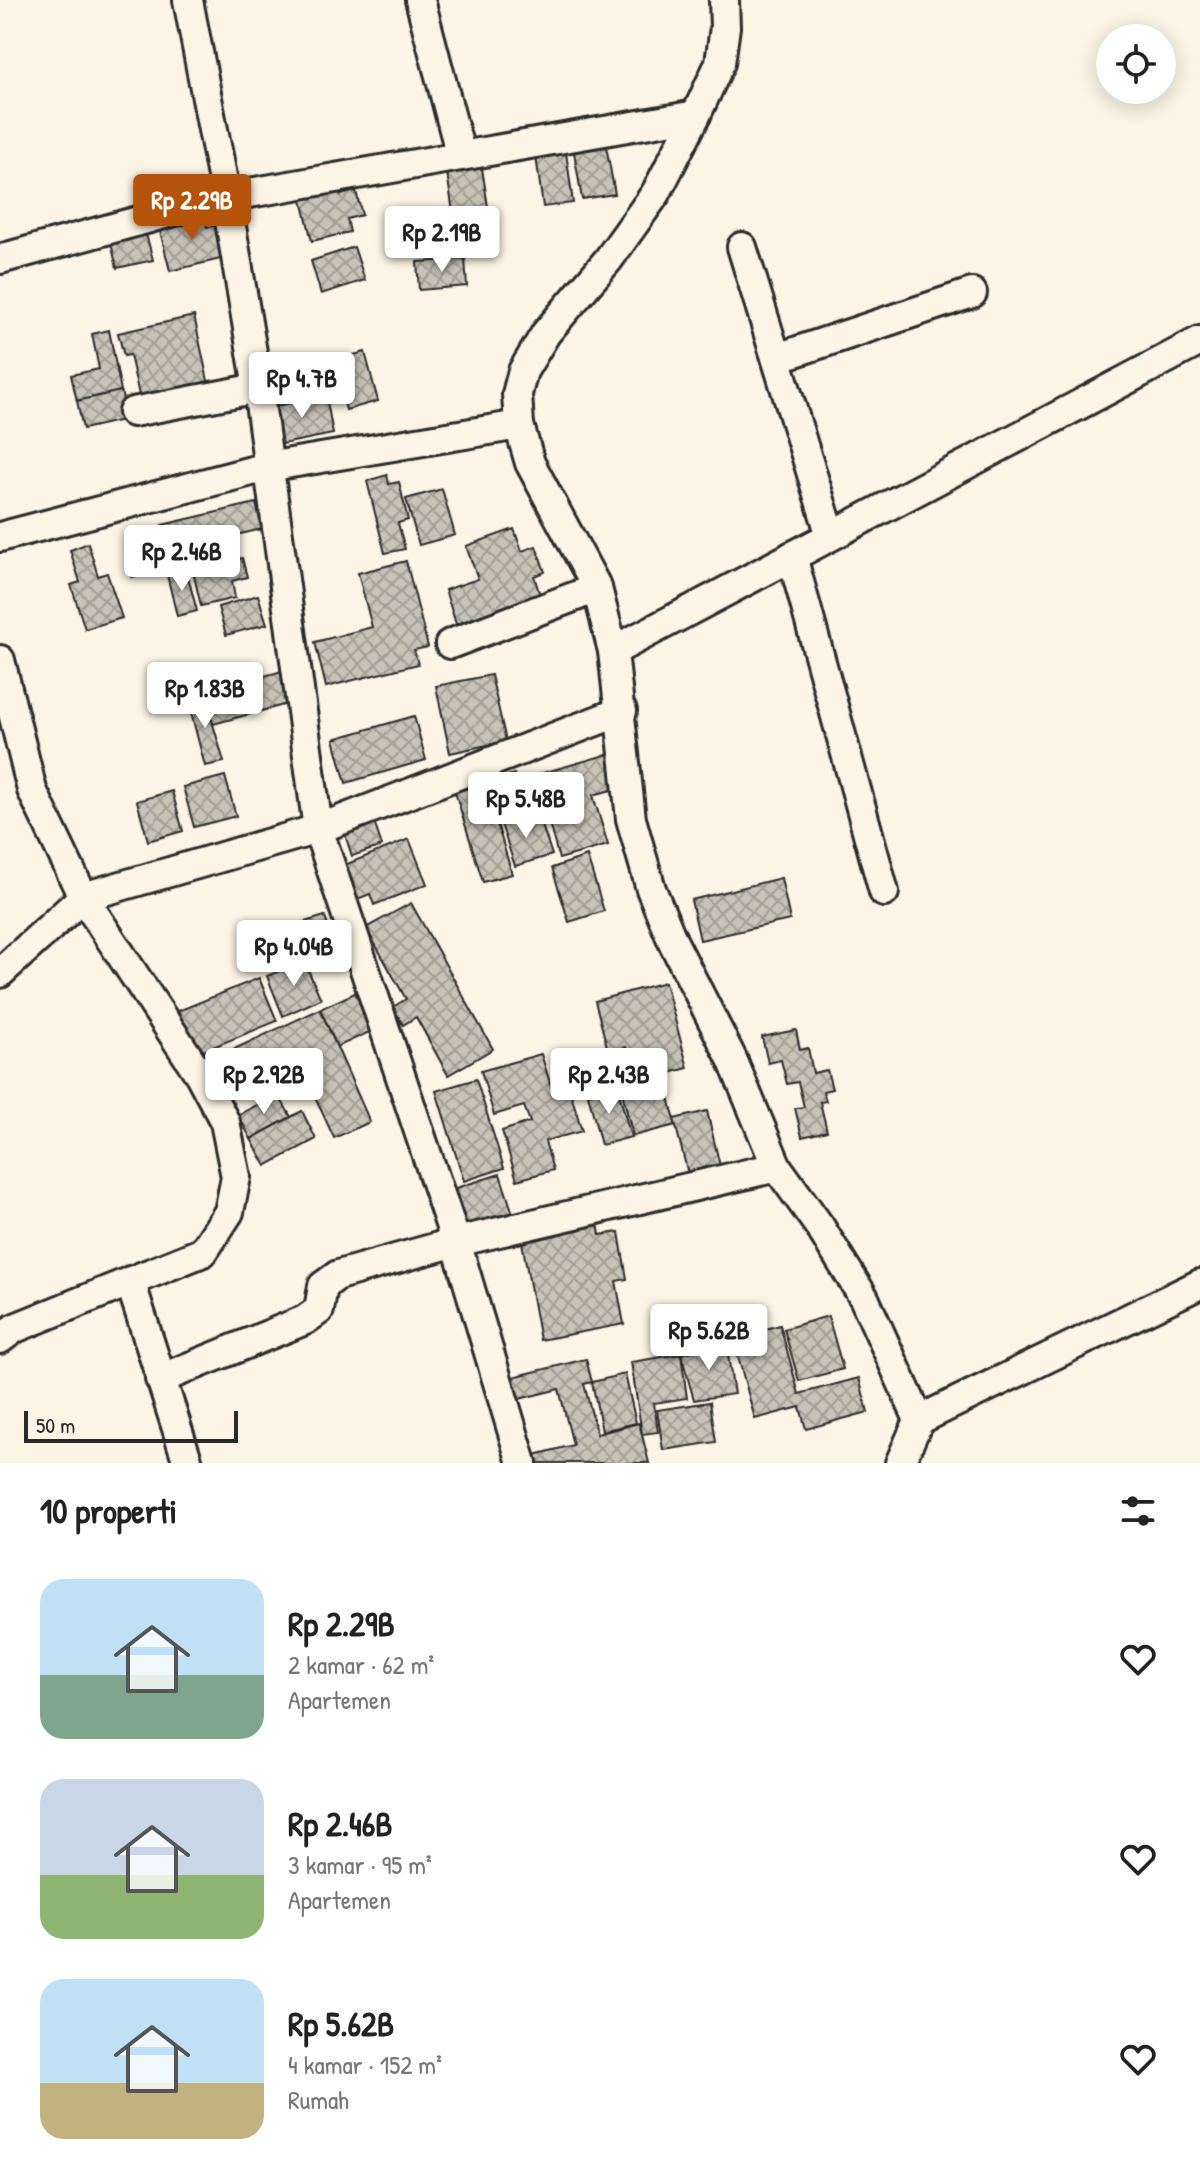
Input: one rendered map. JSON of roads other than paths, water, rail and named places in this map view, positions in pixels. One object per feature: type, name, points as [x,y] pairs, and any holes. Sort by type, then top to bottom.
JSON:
[{"type":"street","points":[[188,0],[226,197],[258,388],[318,829],[456,1242],[522,1463]]},
{"type":"street","points":[[420,0],[461,156]]},
{"type":"street","points":[[724,0],[725,27],[720,63],[696,115],[656,193],[608,260],[546,333],[523,371],[517,394],[519,425],[530,463],[597,588],[613,651],[622,711],[631,819],[651,889],[673,942],[732,1059],[777,1167],[820,1227],[864,1298],[919,1420]]},
{"type":"street","points":[[0,259],[226,197],[696,115]]},
{"type":"street","points":[[742,247],[831,536]]},
{"type":"street","points":[[777,358],[972,293]]},
{"type":"street","points":[[613,651],[1200,341]]},
{"type":"street","points":[[133,412],[258,388]]},
{"type":"street","points":[[0,537],[267,467],[519,425]]},
{"type":"street","points":[[792,556],[884,892]]},
{"type":"street","points":[[450,644],[597,588]]},
{"type":"street","points":[[0,660],[32,790],[83,897],[200,1075],[225,1122],[236,1177],[229,1212],[203,1252],[15,1328],[0,1339]]},
{"type":"street","points":[[0,973],[83,897],[318,829],[622,711]]},
{"type":"street","points":[[160,1379],[305,1320],[319,1310],[323,1286],[338,1275],[456,1242],[777,1167]]},
{"type":"street","points":[[130,1281],[188,1463]]},
{"type":"street","points":[[900,1463],[919,1420],[1200,1284]]}]
